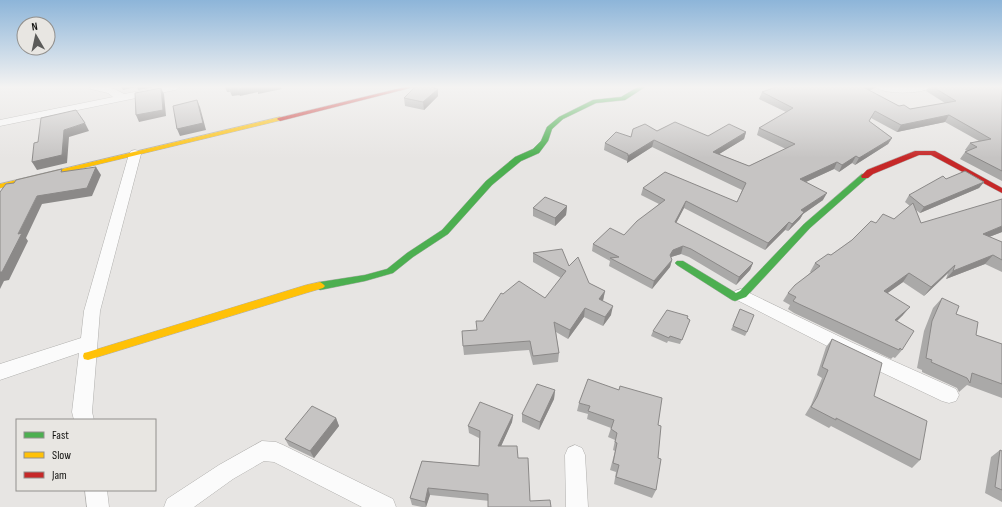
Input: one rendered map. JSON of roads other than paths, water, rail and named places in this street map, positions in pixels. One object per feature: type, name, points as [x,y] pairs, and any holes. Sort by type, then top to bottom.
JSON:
[{"type":"street","points":[[0,123],[60,111]]},
{"type":"street","points":[[0,186],[314,111]]},
{"type":"street","points":[[0,372],[306,289],[365,278],[390,271],[410,254],[445,232],[489,183],[518,159],[536,151],[544,141],[549,128],[561,118],[576,111]]},
{"type":"street","points":[[680,263],[735,297],[741,295],[807,226],[870,172],[918,153],[932,153],[1002,191]]},
{"type":"street","points":[[84,419],[82,412],[92,311],[135,154]]},
{"type":"street","points":[[741,295],[847,348],[949,395]]},
{"type":"street","points":[[175,507],[226,472],[262,451],[276,452],[385,507]]},
{"type":"street","points":[[576,455],[577,507]]},
{"type":"street","points":[[96,491],[98,507]]}]
